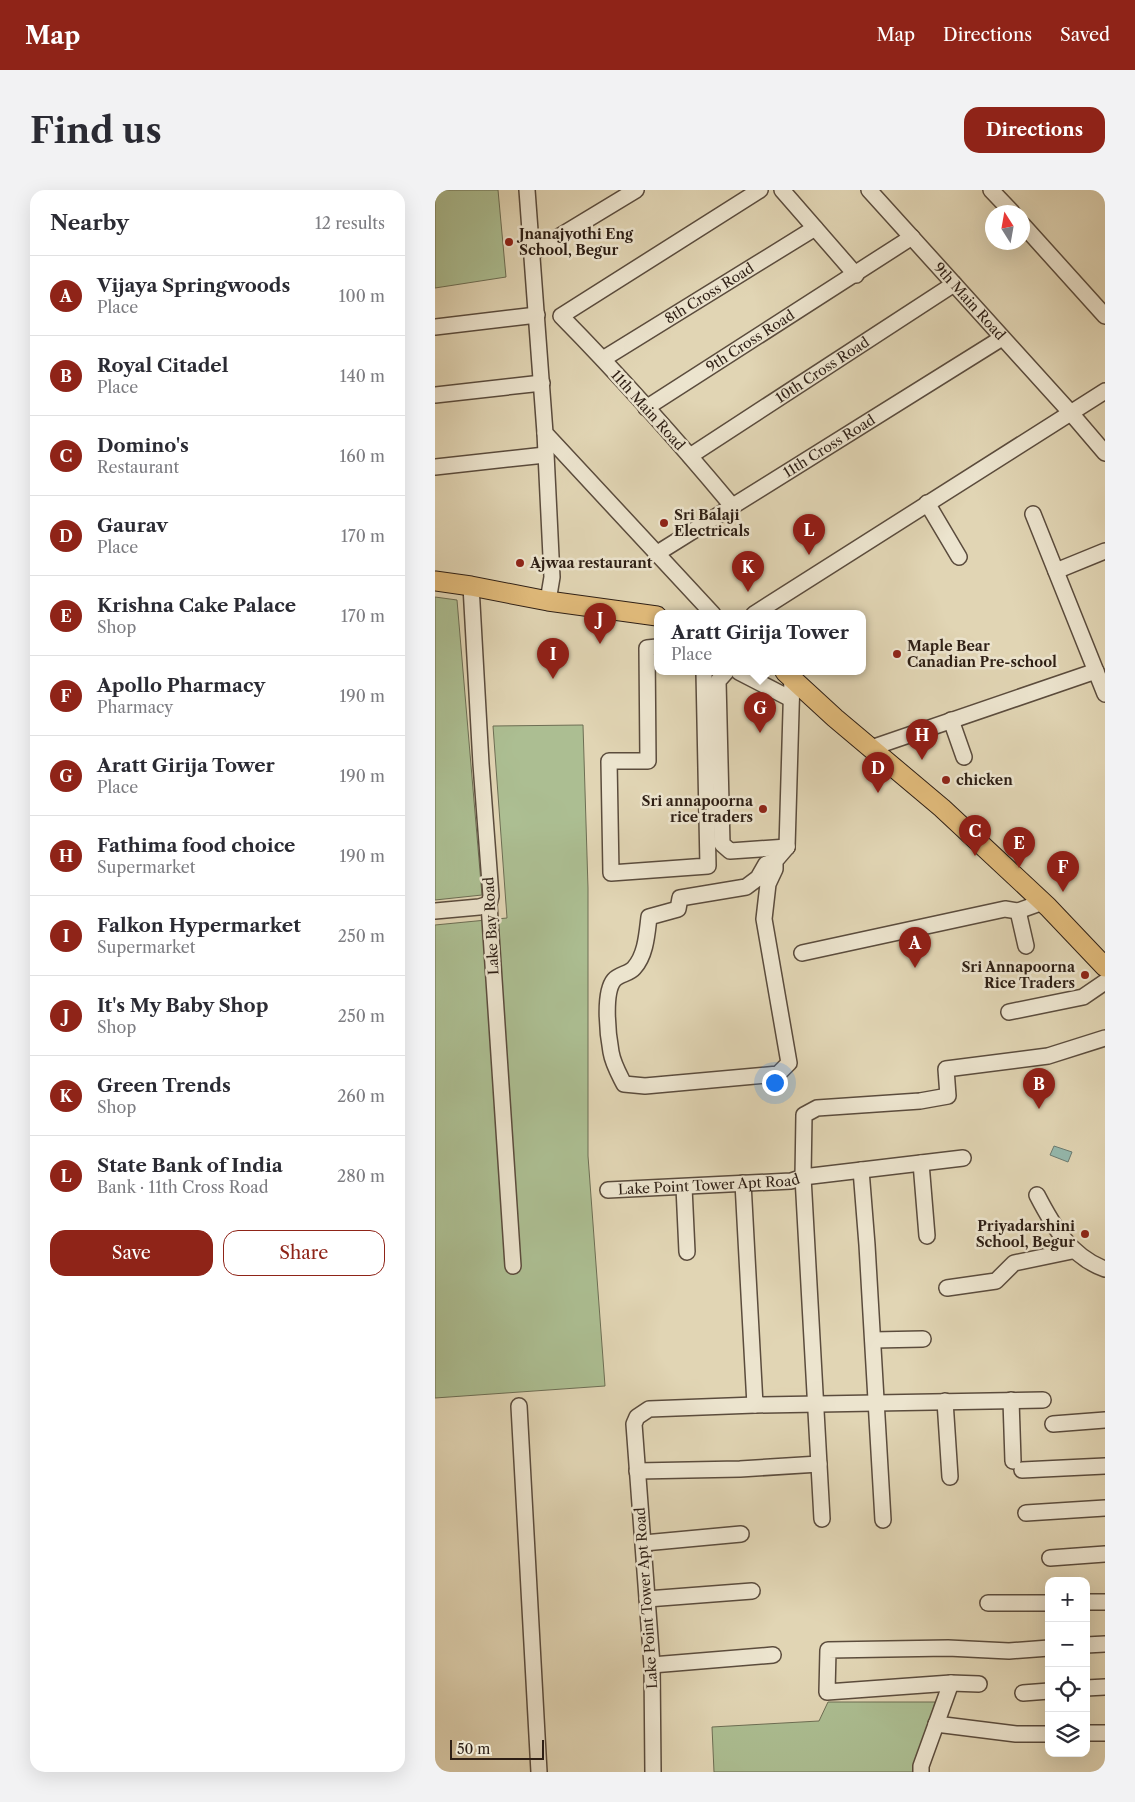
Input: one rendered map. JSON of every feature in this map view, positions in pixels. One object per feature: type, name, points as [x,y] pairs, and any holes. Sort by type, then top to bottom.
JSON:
[{"type":"main road","points":[[435,581],[547,601],[654,616]]},
{"type":"main road","points":[[789,675],[835,718],[942,808],[1039,899],[1105,967]]},
{"type":"street","points":[[527,190],[545,433],[552,577],[547,601]]},
{"type":"street","name":"11th Main Road","points":[[733,507],[603,359],[561,316],[760,190]]},
{"type":"street","points":[[782,190],[856,275]]},
{"type":"street","name":"9th Main Road","points":[[869,190],[1105,453]]},
{"type":"street","points":[[991,190],[1005,205]]},
{"type":"street","points":[[532,253],[630,192]]},
{"type":"street","name":"8th Cross Road","points":[[603,359],[815,228]]},
{"type":"street","points":[[1030,233],[1105,316]]},
{"type":"street","name":"9th Cross Road","points":[[646,408],[912,238]]},
{"type":"street","name":"10th Cross Road","points":[[689,456],[954,284]]},
{"type":"street","points":[[435,327],[537,315]]},
{"type":"street","name":"11th Cross Road","points":[[656,554],[1003,338]]},
{"type":"street","points":[[435,395],[541,383]]},
{"type":"street","points":[[760,610],[1105,391]]},
{"type":"street","points":[[545,433],[709,610]]},
{"type":"street","points":[[435,467],[545,455]]},
{"type":"street","points":[[927,503],[959,557]]},
{"type":"street","points":[[1033,514],[1105,694]]},
{"type":"street","points":[[1056,571],[1105,551]]},
{"type":"street","name":"Lake Bay Road","points":[[471,586],[491,896],[489,904],[513,1266]]},
{"type":"street","points":[[654,648],[647,648],[648,761],[609,760],[611,873],[708,866],[704,675]]},
{"type":"street","points":[[871,748],[1096,671]]},
{"type":"street","points":[[723,675],[718,681],[722,844],[730,851],[787,847]]},
{"type":"street","points":[[745,675],[791,700]]},
{"type":"street","points":[[763,881],[746,887],[681,898],[678,909],[649,917],[642,954],[633,969],[614,979],[609,993],[608,1022],[611,1052],[615,1068],[624,1084],[645,1086],[778,1074],[789,1063],[764,918],[763,881],[766,864],[775,860],[787,847],[791,700],[788,675]]},
{"type":"street","points":[[951,720],[964,757]]},
{"type":"street","points":[[1026,946],[1012,910],[1013,904],[1039,899]]},
{"type":"street","points":[[435,911],[479,907],[489,904]]},
{"type":"street","points":[[802,953],[1012,910]]},
{"type":"street","points":[[1009,1012],[1083,997],[1105,982]]},
{"type":"street","name":"Lake Point Tower Apt Road","points":[[607,1190],[791,1181],[803,1177],[804,1115],[817,1108],[920,1101],[948,1096],[946,1068],[1048,1056],[1105,1038]]},
{"type":"street","points":[[822,1519],[803,1177],[963,1158]]},
{"type":"street","points":[[921,1163],[927,1236]]},
{"type":"street","points":[[861,1170],[883,1520]]},
{"type":"street","points":[[743,1183],[755,1405],[1043,1400]]},
{"type":"street","points":[[684,1187],[687,1252]]},
{"type":"street","points":[[1037,1195],[1050,1221],[1072,1250],[1105,1270]]},
{"type":"street","points":[[947,1288],[995,1281],[1013,1263],[1072,1250]]},
{"type":"street","points":[[873,1340],[923,1338]]},
{"type":"street","points":[[1011,1400],[1017,1466],[1105,1466]]},
{"type":"street","points":[[945,1402],[949,1478]]},
{"type":"street","name":"Lake Point Tower Apt Road","points":[[653,1772],[652,1664],[634,1424],[637,1417],[649,1409],[755,1405]]},
{"type":"street","points":[[519,1406],[539,1772]]},
{"type":"street","points":[[1053,1424],[1105,1420]]},
{"type":"street","points":[[637,1471],[740,1469],[819,1464]]},
{"type":"street","points":[[1026,1513],[1105,1508]]},
{"type":"street","points":[[644,1543],[741,1534]]},
{"type":"street","points":[[1050,1558],[1105,1554]]},
{"type":"street","points":[[647,1599],[752,1591]]},
{"type":"street","points":[[1090,1602],[1105,1602]]},
{"type":"street","points":[[988,1603],[1045,1603]]},
{"type":"street","points":[[1090,1645],[1105,1644]]},
{"type":"street","points":[[979,1684],[951,1683],[827,1692],[828,1650],[948,1648],[1009,1651],[1045,1648]]},
{"type":"street","points":[[652,1664],[773,1655]]},
{"type":"street","points":[[921,1772],[921,1766],[951,1683]]},
{"type":"street","points":[[1090,1688],[1105,1687]]},
{"type":"street","points":[[1023,1692],[1045,1691]]},
{"type":"street","points":[[936,1724],[1016,1734],[1045,1734]]},
{"type":"street","points":[[1090,1733],[1105,1733]]},
{"type":"green space","points":[[435,190],[498,190],[506,277],[435,288]]},
{"type":"green space","points":[[435,597],[457,600],[482,895],[435,900]]},
{"type":"green space","points":[[583,725],[588,888],[588,1156],[605,1386],[435,1398],[435,925],[507,918],[493,726]]},
{"type":"green space","points":[[828,1702],[935,1702],[917,1772],[714,1772],[712,1727],[819,1721]]},
{"type":"water","points":[[1054,1146],[1072,1152],[1068,1162],[1050,1155]]},
{"type":"place","name":"Jnanajyothi Eng School, Begur","points":[[509,242]]},
{"type":"place","name":"Sri Balaji Electricals","points":[[664,523]]},
{"type":"place","name":"State Bank of India","points":[[809,555]]},
{"type":"place","name":"Ajwaa restaurant","points":[[520,563]]},
{"type":"place","name":"Green Trends","points":[[748,592]]},
{"type":"place","name":"It's My Baby Shop","points":[[600,644]]},
{"type":"place","name":"Maple Bear Canadian Pre-school","points":[[897,654]]},
{"type":"place","name":"Falkon Hypermarket","points":[[553,679]]},
{"type":"place","name":"Aratt Girija Tower","points":[[760,733]]},
{"type":"place","name":"Fathima food choice","points":[[922,760]]},
{"type":"place","name":"chicken","points":[[946,780]]},
{"type":"place","name":"Gaurav","points":[[878,793]]},
{"type":"place","name":"Sri annapoorna rice traders","points":[[763,809]]},
{"type":"place","name":"Domino's","points":[[975,856]]},
{"type":"place","name":"Krishna Cake Palace","points":[[1019,868]]},
{"type":"place","name":"Apollo Pharmacy","points":[[1063,892]]},
{"type":"place","name":"Vijaya Springwoods","points":[[915,968]]},
{"type":"place","name":"Sri Annapoorna Rice Traders","points":[[1085,975]]},
{"type":"place","name":"Royal Citadel","points":[[1039,1109]]},
{"type":"place","name":"Priyadarshini School, Begur","points":[[1085,1234]]}]
